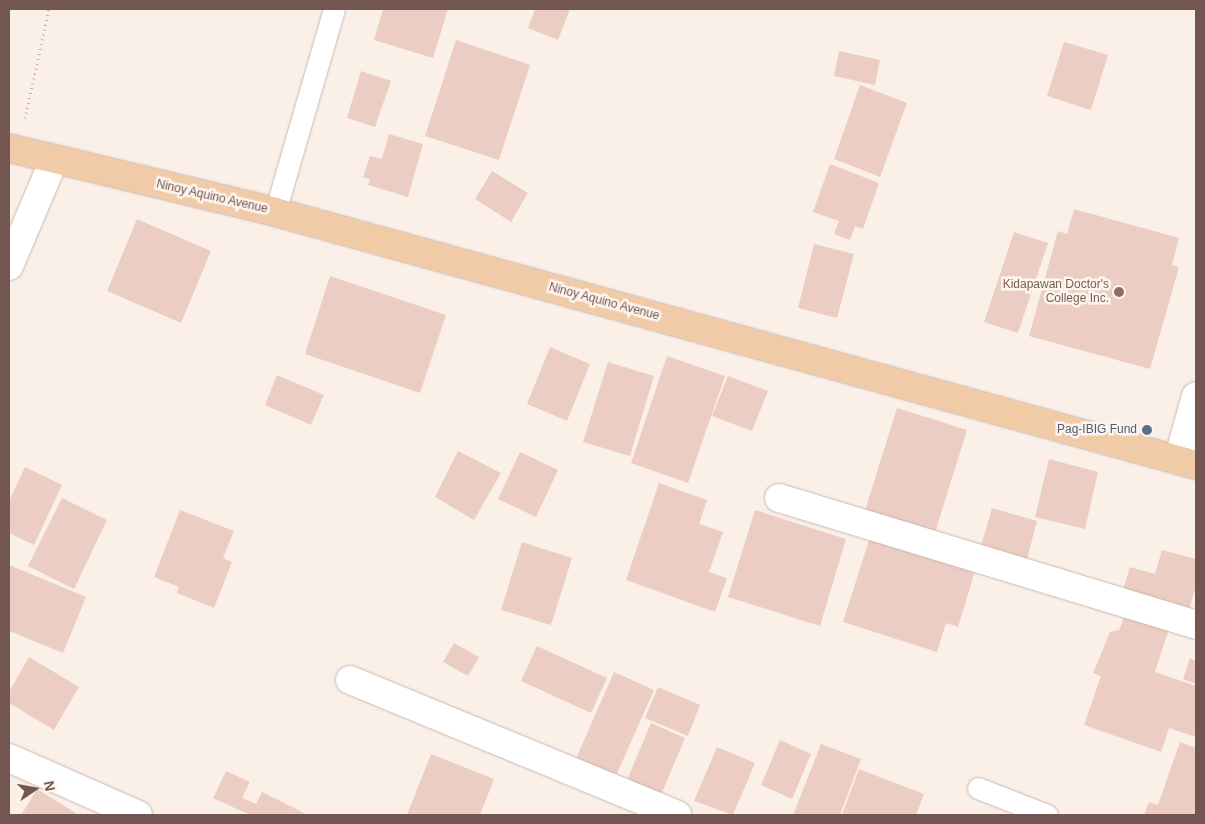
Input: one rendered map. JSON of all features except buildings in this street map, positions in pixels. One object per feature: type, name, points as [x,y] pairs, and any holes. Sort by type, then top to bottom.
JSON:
[{"type":"main road","name":"Ninoy Aquino Avenue","points":[[14,149],[275,212],[1187,463]]},
{"type":"street","points":[[9,266],[54,160]]},
{"type":"street","points":[[1187,463],[1196,396]]},
{"type":"street","points":[[779,498],[1196,625]]},
{"type":"street","points":[[350,680],[677,815]]},
{"type":"street","points":[[9,758],[138,815]]},
{"type":"lane","points":[[275,212],[334,9]]},
{"type":"lane","points":[[978,788],[1047,815]]},
{"type":"path","points":[[14,149],[49,9]]},
{"type":"place","name":"Kidapawan Doctor's College Inc.","points":[[1119,292]]},
{"type":"place","name":"Pag-IBIG Fund","points":[[1147,430]]}]
